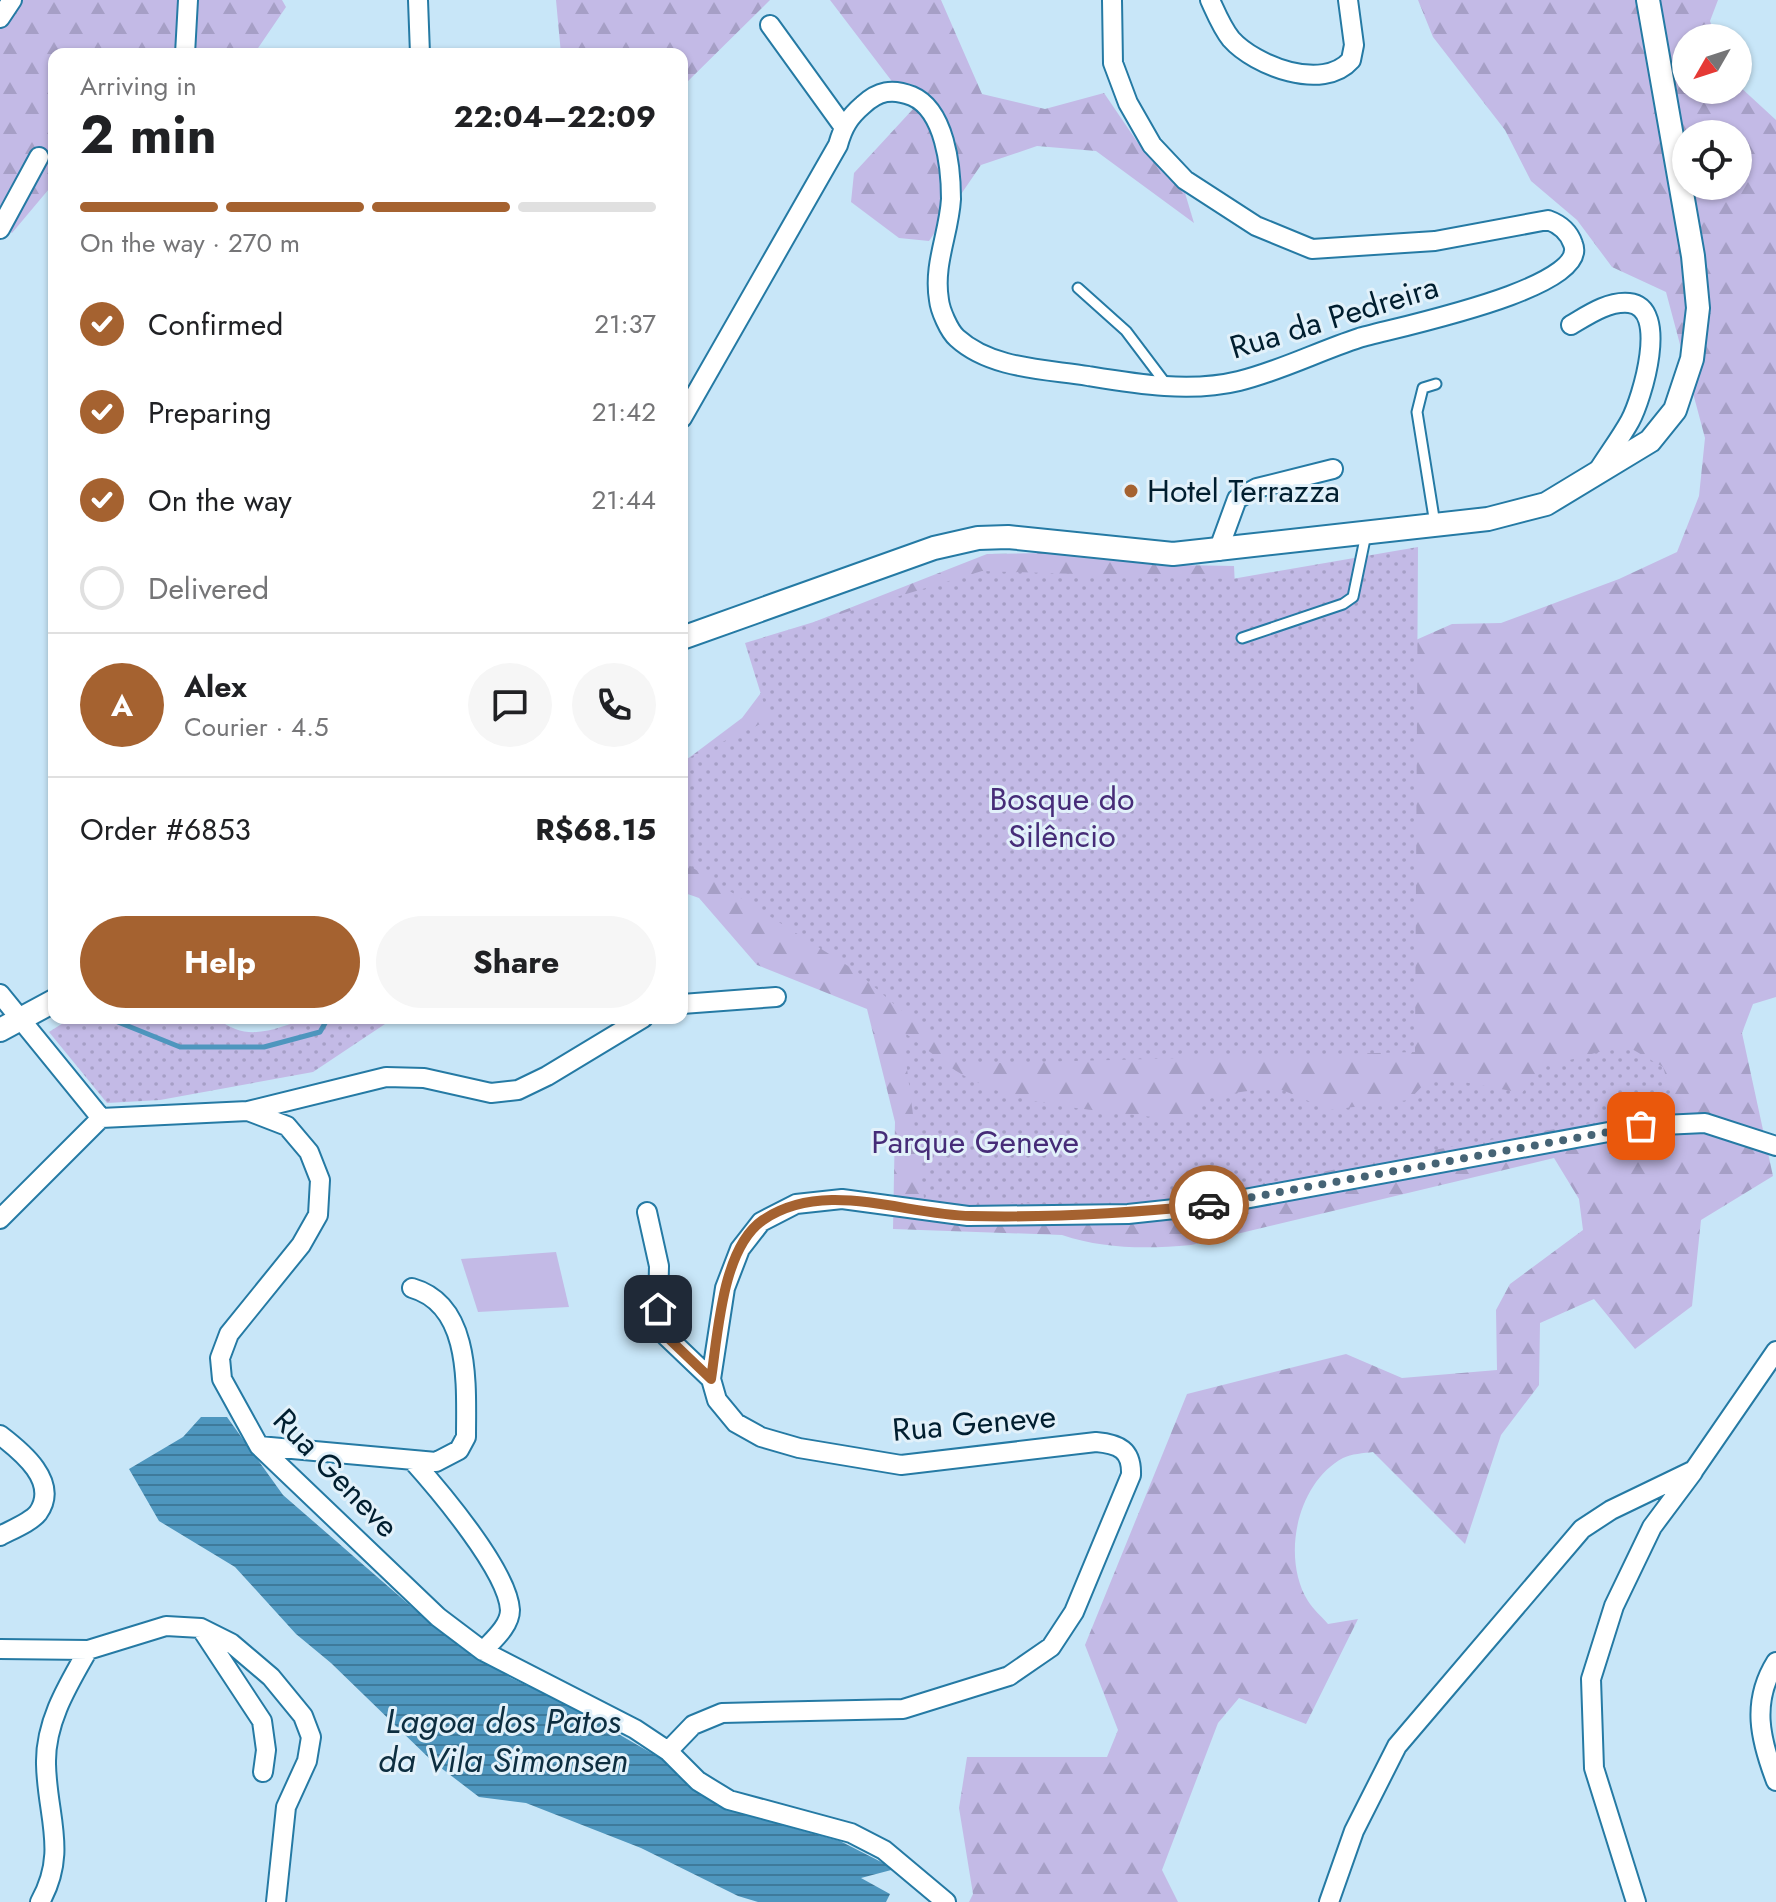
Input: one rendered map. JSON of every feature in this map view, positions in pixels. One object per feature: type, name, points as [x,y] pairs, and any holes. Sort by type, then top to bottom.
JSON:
[{"type":"street","points":[[0,18],[12,0]]},
{"type":"street","points":[[185,48],[188,0]]},
{"type":"street","points":[[418,0],[420,48]]},
{"type":"street","name":"Rua da Pedreira","points":[[688,408],[838,145],[843,126],[875,94],[897,90],[917,98],[933,115],[944,143],[951,199],[937,262],[939,303],[955,337],[993,361],[1168,387],[1238,381],[1356,339],[1519,294],[1558,276],[1576,255],[1573,243],[1563,228],[1548,220],[1435,241],[1312,249],[1256,226],[1185,180],[1152,145],[1128,103],[1113,63],[1112,0]]},
{"type":"street","points":[[1210,0],[1231,38],[1247,52],[1270,65],[1309,75],[1332,73],[1351,60],[1354,45],[1348,0]]},
{"type":"street","points":[[688,636],[934,548],[978,538],[1008,537],[1173,554],[1218,551],[1366,530],[1488,519],[1546,504],[1592,479],[1650,441],[1675,410],[1692,359],[1698,308],[1693,256],[1648,0]]},
{"type":"street","points":[[770,25],[843,126]]},
{"type":"street","points":[[0,229],[39,157]]},
{"type":"street","points":[[1571,325],[1605,306],[1630,303],[1644,310],[1650,325],[1645,378],[1631,418],[1592,479]]},
{"type":"street","points":[[1218,551],[1237,499],[1257,488],[1333,469]]},
{"type":"street","points":[[0,994],[23,1018],[101,1118],[0,1219]]},
{"type":"street","points":[[688,1004],[776,997]]},
{"type":"street","points":[[0,1030],[48,1004]]},
{"type":"street","points":[[248,1111],[386,1077],[424,1078],[491,1093],[518,1090],[633,1024]]},
{"type":"street","name":"Rua Geneve","points":[[101,1118],[248,1111],[287,1126],[309,1152],[320,1180],[318,1215],[301,1245],[229,1334],[220,1358],[222,1379],[259,1446],[438,1617],[483,1651],[635,1729],[668,1751],[698,1781],[729,1800],[851,1833],[884,1850],[946,1902]]},
{"type":"street","points":[[711,1379],[725,1288],[740,1249],[761,1222],[796,1204],[842,1199],[968,1216],[1128,1214],[1212,1205],[1641,1126],[1705,1123],[1776,1146]]},
{"type":"street","points":[[647,1212],[659,1266],[658,1309],[666,1336],[711,1379]]},
{"type":"street","points":[[259,1446],[412,1460],[448,1458],[466,1437],[462,1348],[449,1317],[433,1294],[412,1288]]},
{"type":"street","points":[[1636,1902],[1594,1768],[1591,1679],[1614,1606],[1652,1527],[1776,1351]]},
{"type":"street","name":"Rua Geneve","points":[[668,1751],[693,1725],[722,1713],[903,1709],[1009,1676],[1051,1647],[1074,1612],[1131,1475],[1132,1462],[1125,1449],[1096,1442],[901,1465],[799,1448],[761,1437],[736,1423],[717,1400],[711,1379]]},
{"type":"street","points":[[0,1435],[23,1453],[40,1476],[46,1494],[38,1514],[1,1534]]},
{"type":"street","points":[[412,1460],[458,1511],[502,1585],[510,1611],[505,1626],[483,1651]]},
{"type":"street","points":[[1329,1902],[1354,1831],[1397,1746],[1549,1564],[1582,1529],[1611,1510],[1694,1470]]},
{"type":"street","points":[[0,1649],[88,1650],[166,1626],[201,1628],[231,1643],[271,1677],[303,1716],[311,1737],[307,1761],[286,1807],[276,1902]]},
{"type":"street","points":[[201,1628],[262,1721],[266,1750],[263,1772]]},
{"type":"street","points":[[40,1902],[53,1878],[57,1851],[46,1763],[50,1733],[62,1695],[88,1650]]},
{"type":"street","points":[[1776,1662],[1767,1676],[1759,1711],[1760,1741],[1776,1781]]},
{"type":"lane","points":[[1078,288],[1126,331],[1168,387]]},
{"type":"lane","points":[[1435,524],[1417,412],[1423,388],[1436,384]]},
{"type":"lane","points":[[1242,638],[1343,604],[1353,597],[1366,530]]},
{"type":"green space","points":[[0,0],[282,0],[286,7],[258,48],[48,48],[48,190],[12,233],[0,224]]},
{"type":"green space","points":[[556,0],[770,0],[688,81],[688,48],[560,48]]},
{"type":"green space","points":[[830,0],[941,0],[982,94],[1045,109],[1104,93],[1138,143],[1182,183],[1194,223],[1096,151],[1037,146],[981,165],[929,241],[899,238],[851,202],[854,173],[913,109]]},
{"type":"green space","points":[[1418,0],[1718,0],[1711,24],[1672,24],[1672,104],[1752,104],[1752,98],[1776,120],[1776,997],[1753,1004],[1742,1033],[1773,1176],[1701,1220],[1692,1306],[1635,1349],[1594,1299],[1540,1323],[1539,1385],[1501,1435],[1465,1544],[1373,1452],[1343,1458],[1314,1485],[1298,1522],[1295,1543],[1300,1583],[1310,1604],[1328,1624],[1358,1619],[1306,1724],[1239,1698],[1218,1723],[1162,1870],[1178,1902],[969,1902],[973,1894],[959,1808],[967,1757],[1107,1757],[1118,1730],[1085,1645],[1187,1394],[1346,1354],[1402,1378],[1497,1370],[1496,1310],[1510,1284],[1583,1230],[1579,1199],[1554,1158],[1191,1245],[1125,1247],[1062,1235],[893,1229],[895,1122],[867,1009],[757,965],[699,898],[688,894],[688,762],[690,757],[742,718],[814,622],[987,554],[1041,553],[1179,565],[1234,566],[1237,628],[1339,674],[1452,624],[1501,623],[1619,579],[1677,552],[1699,496],[1705,438],[1666,292],[1612,267],[1577,220],[1531,181],[1505,130],[1433,37]]},
{"type":"green space","name":"Bosque do Silêncio","points":[[1418,547],[1415,1052],[963,1064],[856,971],[688,865],[688,758],[769,720],[745,643],[982,571],[1232,579]]},
{"type":"green space","points":[[62,1024],[226,1024],[241,1031],[253,1032],[290,1024],[385,1024],[313,1072],[160,1100],[107,1103],[49,1032]]},
{"type":"green space","name":"Parque Geneve","points":[[902,1031],[955,1070],[999,1091],[1051,1104],[1186,1122],[1213,1096],[1275,1087],[1330,1110],[1409,1100],[1432,1076],[1522,1093],[1540,1068],[1625,1045],[1663,1067],[1676,1109],[1465,1144],[1271,1182],[1130,1199],[1062,1205],[924,1198]]},
{"type":"green space","points":[[556,1252],[569,1307],[478,1312],[461,1259]]},
{"type":"water","name":"Lagoa dos Patos da Vila Simonsen","points":[[201,1417],[227,1417],[283,1495],[436,1628],[511,1678],[561,1701],[660,1758],[738,1813],[840,1841],[895,1869],[861,1878],[890,1894],[886,1902],[758,1902],[738,1896],[641,1848],[526,1803],[479,1797],[432,1761],[331,1663],[296,1634],[235,1567],[159,1521],[129,1469],[183,1437]]},
{"type":"waterway","points":[[123,1024],[180,1047],[264,1047],[320,1032],[325,1024]]},
{"type":"way so far","points":[[1209,1205],[1641,1126]]},
{"type":"place","name":"Hotel Terrazza","points":[[1131,491]]},
{"type":"route","points":[[658,1309],[666,1336],[688,1361],[711,1379],[725,1288],[740,1249],[761,1222],[796,1204],[842,1199],[968,1216],[1128,1214],[1209,1205]]}]
